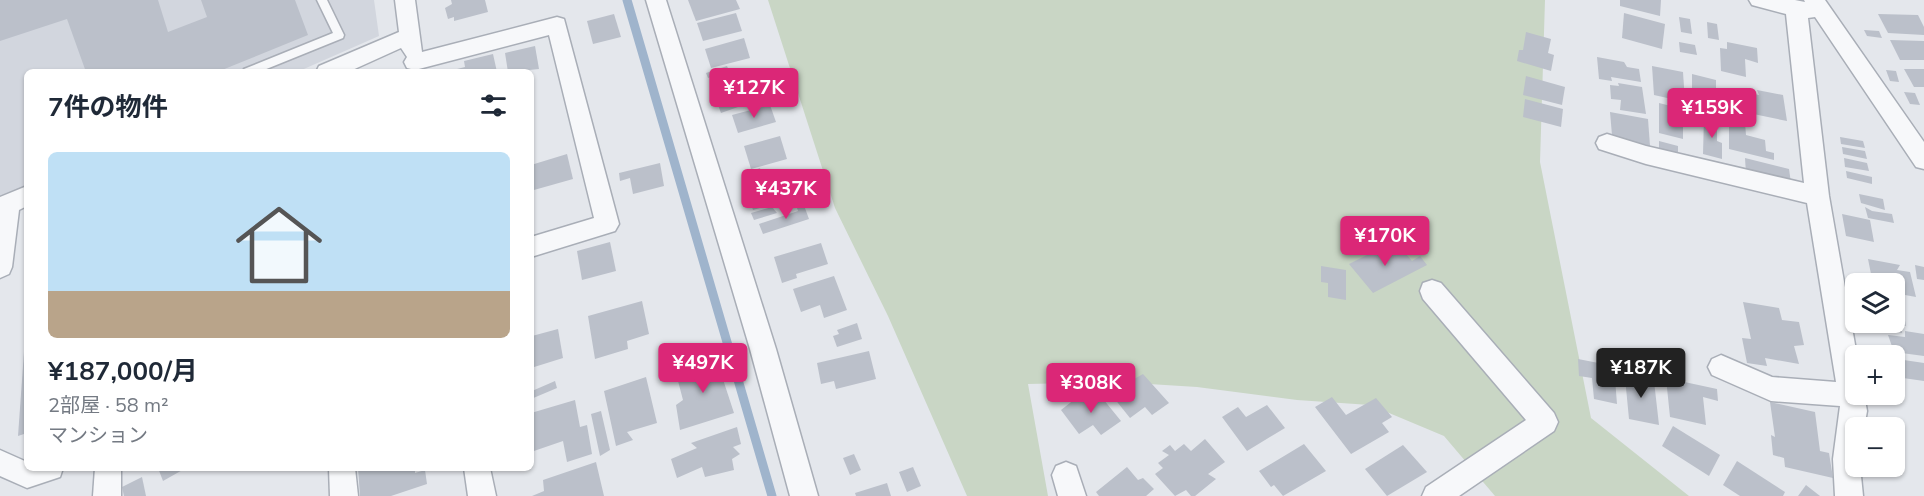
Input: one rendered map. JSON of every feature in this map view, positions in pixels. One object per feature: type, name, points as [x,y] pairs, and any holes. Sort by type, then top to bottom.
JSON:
[{"type":"street","points":[[405,0],[409,36],[416,67],[556,25],[607,224],[534,246]]},
{"type":"street","points":[[656,0],[763,349],[804,496]]},
{"type":"street","points":[[1759,0],[1812,7],[1914,133],[1924,160]]},
{"type":"street","points":[[1812,7],[1817,196],[1845,360]]},
{"type":"street","points":[[334,69],[409,36]]},
{"type":"street","points":[[1607,143],[1646,155],[1817,196]]},
{"type":"street","points":[[0,267],[12,200]]},
{"type":"street","points":[[1432,291],[1545,422],[1436,496]]},
{"type":"street","points":[[1721,367],[1771,389],[1845,395]]},
{"type":"street","points":[[1849,496],[1846,459],[1854,411],[1853,405]]},
{"type":"street","points":[[0,463],[27,475],[40,471]]},
{"type":"street","points":[[107,496],[108,471]]},
{"type":"street","points":[[342,471],[344,496]]},
{"type":"street","points":[[478,471],[482,496]]},
{"type":"lane","points":[[255,69],[339,35],[322,0]]},
{"type":"shaded area","points":[[0,0],[374,0],[379,36],[304,69],[24,69],[24,191],[0,201]]},
{"type":"green space","points":[[768,0],[1545,0],[1540,162],[1591,418],[1689,496],[1495,496],[1444,436],[1370,405],[1297,400],[1197,387],[1117,382],[1028,384],[1048,496],[967,496],[888,316],[835,208]]},
{"type":"building","points":[[0,0],[158,0],[168,32],[207,17],[201,0],[295,0],[308,35],[224,69],[85,69],[67,19],[0,41]]},
{"type":"building","points":[[451,0],[485,0],[488,12],[454,21],[454,17],[448,19],[445,8],[452,4]]},
{"type":"building","points":[[688,0],[736,0],[740,9],[696,21]]},
{"type":"building","points":[[1620,0],[1661,0],[1660,16],[1620,6]]},
{"type":"building","points":[[736,13],[742,31],[703,41],[697,23]]},
{"type":"building","points":[[1624,13],[1665,24],[1662,49],[1622,38]]},
{"type":"building","points":[[614,14],[621,37],[593,44],[587,21]]},
{"type":"building","points":[[1878,14],[1918,15],[1924,27],[1924,35],[1888,33]]},
{"type":"building","points":[[1679,17],[1690,19],[1692,34],[1681,32]]},
{"type":"building","points":[[1707,22],[1717,24],[1719,40],[1708,38]]},
{"type":"building","points":[[1864,30],[1879,31],[1882,38],[1867,36]]},
{"type":"building","points":[[1526,32],[1551,39],[1548,53],[1554,55],[1551,71],[1517,61],[1519,50],[1523,50]]},
{"type":"building","points":[[744,38],[750,58],[711,68],[705,49]]},
{"type":"building","points":[[1890,40],[1924,41],[1924,60],[1900,60]]},
{"type":"building","points":[[1679,42],[1695,45],[1697,55],[1680,52]]},
{"type":"building","points":[[1727,42],[1757,48],[1758,63],[1745,59],[1746,77],[1721,71],[1720,48],[1727,49]]},
{"type":"building","points":[[535,46],[539,69],[508,69],[505,53]]},
{"type":"building","points":[[493,54],[496,69],[457,69],[465,67],[464,61]]},
{"type":"building","points":[[1597,57],[1624,62],[1627,67],[1639,69],[1641,82],[1611,77],[1612,81],[1599,79]]},
{"type":"building","points":[[727,66],[729,71],[708,78],[706,73]]},
{"type":"building","points":[[1652,66],[1683,72],[1685,102],[1654,95]]},
{"type":"building","points":[[1904,69],[1924,69],[1924,87],[1914,87]]},
{"type":"building","points":[[756,70],[763,90],[722,101],[716,81]]},
{"type":"building","points":[[1886,70],[1896,71],[1899,82],[1890,81]]},
{"type":"building","points":[[1692,74],[1716,80],[1716,101],[1710,99],[1710,103],[1692,99]]},
{"type":"building","points":[[1526,76],[1565,87],[1562,105],[1523,95]]},
{"type":"building","points":[[1618,83],[1642,87],[1646,114],[1620,110],[1621,100],[1611,99],[1610,85],[1619,86]]},
{"type":"building","points":[[1731,89],[1759,95],[1757,90],[1783,95],[1787,121],[1734,110]]},
{"type":"building","points":[[1904,92],[1915,93],[1920,105],[1910,104]]},
{"type":"building","points":[[1525,99],[1563,109],[1561,127],[1523,117]]},
{"type":"building","points":[[736,100],[738,107],[721,113],[718,105]]},
{"type":"building","points":[[1659,103],[1683,109],[1683,139],[1659,133]]},
{"type":"building","points":[[770,105],[776,122],[738,133],[732,115]]},
{"type":"building","points":[[1610,112],[1648,119],[1650,146],[1612,135]]},
{"type":"building","points":[[1704,117],[1717,121],[1717,141],[1722,143],[1722,159],[1703,154]]},
{"type":"building","points":[[1729,119],[1745,123],[1746,135],[1765,140],[1766,151],[1774,153],[1774,160],[1729,149]]},
{"type":"building","points":[[780,136],[787,159],[751,169],[744,146]]},
{"type":"building","points":[[1840,137],[1863,141],[1865,148],[1841,144]]},
{"type":"building","points":[[1659,141],[1678,146],[1678,155],[1659,151]]},
{"type":"building","points":[[1842,147],[1865,151],[1867,159],[1843,154]]},
{"type":"building","points":[[567,154],[573,179],[534,190],[534,164]]},
{"type":"building","points":[[1745,158],[1789,169],[1791,183],[1746,173]]},
{"type":"building","points":[[1844,158],[1867,163],[1869,171],[1845,167]]},
{"type":"building","points":[[660,163],[664,186],[633,194],[630,178],[620,181],[619,173]]},
{"type":"building","points":[[760,168],[763,177],[745,182],[743,174]]},
{"type":"building","points":[[1846,171],[1872,177],[1872,184],[1847,178]]},
{"type":"building","points":[[793,174],[798,188],[782,193],[784,201],[753,210],[748,194],[754,191],[752,186]]},
{"type":"building","points":[[1859,194],[1883,199],[1885,210],[1861,203]]},
{"type":"building","points":[[802,200],[809,219],[763,234],[759,224],[798,211],[795,202]]},
{"type":"building","points":[[772,207],[777,213],[754,220],[751,213]]},
{"type":"building","points":[[1865,207],[1872,211],[1892,214],[1894,223],[1868,218]]},
{"type":"building","points":[[1842,214],[1870,220],[1874,242],[1846,236]]},
{"type":"building","points":[[610,242],[616,271],[582,280],[577,251]]},
{"type":"building","points":[[821,243],[828,264],[796,274],[797,278],[782,283],[774,257]]},
{"type":"building","points":[[1387,245],[1392,251],[1400,247],[1412,261],[1420,256],[1427,265],[1373,293],[1349,264]]},
{"type":"building","points":[[1868,259],[1900,265],[1897,270],[1910,272],[1916,297],[1905,295],[1905,273],[1871,273]]},
{"type":"building","points":[[1915,265],[1924,267],[1924,280],[1917,279]]},
{"type":"building","points":[[1321,266],[1346,270],[1346,300],[1328,297],[1328,283],[1321,282]]},
{"type":"building","points":[[834,276],[847,310],[824,318],[820,305],[801,312],[793,289]]},
{"type":"building","points":[[642,301],[649,334],[627,341],[628,349],[595,359],[588,316]]},
{"type":"building","points":[[1743,302],[1779,308],[1782,320],[1799,322],[1804,345],[1794,346],[1799,364],[1765,358],[1767,366],[1747,363],[1742,338],[1751,339]]},
{"type":"building","points":[[857,323],[862,339],[837,347],[833,336],[839,334],[837,330]]},
{"type":"building","points":[[558,329],[563,358],[534,367],[534,335]]},
{"type":"building","points":[[1905,331],[1924,334],[1924,356],[1905,353],[1905,345],[1892,345],[1888,335],[1905,337]]},
{"type":"building","points":[[869,351],[876,379],[836,389],[834,381],[821,384],[817,363]]},
{"type":"building","points":[[24,352],[24,434],[18,436]]},
{"type":"building","points":[[715,355],[734,413],[680,430],[676,405],[683,400],[678,381],[688,377],[685,366]]},
{"type":"building","points":[[1578,359],[1614,366],[1617,404],[1594,399],[1592,378],[1579,376]]},
{"type":"building","points":[[1905,360],[1924,363],[1924,381],[1905,378]]},
{"type":"building","points":[[1624,367],[1631,369],[1632,377],[1654,381],[1659,425],[1629,419]]},
{"type":"building","points":[[1099,370],[1107,380],[1099,385],[1091,375]]},
{"type":"building","points":[[1143,374],[1169,403],[1152,415],[1145,407],[1130,418],[1106,388],[1115,381],[1120,387]]},
{"type":"building","points":[[646,377],[657,423],[627,432],[633,440],[616,446],[604,391]]},
{"type":"building","points":[[1666,378],[1717,389],[1718,401],[1703,397],[1706,425],[1670,417]]},
{"type":"building","points":[[555,381],[557,388],[534,398],[534,390]]},
{"type":"building","points":[[1084,392],[1090,400],[1099,394],[1121,421],[1101,435],[1093,425],[1079,434],[1061,410]]},
{"type":"building","points":[[1332,397],[1346,415],[1376,398],[1392,417],[1382,423],[1389,432],[1351,454],[1315,407]]},
{"type":"building","points":[[575,400],[580,427],[587,425],[592,454],[567,462],[563,441],[534,451],[534,412]]},
{"type":"building","points":[[1770,402],[1815,412],[1820,451],[1829,453],[1833,478],[1785,467],[1784,458],[1773,455],[1771,435],[1775,437]]},
{"type":"building","points":[[1267,405],[1285,428],[1247,451],[1222,417],[1238,407],[1246,417]]},
{"type":"building","points":[[601,411],[610,450],[600,456],[591,414]]},
{"type":"building","points":[[1673,426],[1720,455],[1709,476],[1662,446]]},
{"type":"building","points":[[737,427],[741,444],[733,447],[740,454],[732,459],[734,470],[705,477],[702,467],[677,478],[671,459],[697,448],[691,443]]},
{"type":"building","points":[[1205,439],[1225,462],[1208,474],[1216,479],[1195,496],[1191,496],[1186,490],[1175,496],[1155,474],[1163,468],[1158,463],[1169,455],[1162,451],[1170,445],[1175,451],[1184,444],[1191,451]]},
{"type":"building","points":[[1304,444],[1326,471],[1283,496],[1274,485],[1271,487],[1259,471]]},
{"type":"building","points":[[1403,445],[1427,472],[1387,496],[1365,469]]},
{"type":"building","points":[[854,454],[861,470],[850,475],[843,458]]},
{"type":"building","points":[[1737,461],[1785,492],[1783,496],[1740,496],[1723,485]]},
{"type":"building","points":[[596,462],[604,496],[532,496],[544,491],[543,480]]},
{"type":"building","points":[[913,467],[921,486],[907,492],[899,472]]},
{"type":"building","points":[[1127,467],[1138,480],[1143,478],[1154,489],[1146,496],[1099,496],[1096,492]]},
{"type":"building","points":[[159,471],[181,471],[163,481]]},
{"type":"building","points":[[358,471],[415,471],[415,473],[425,471],[427,484],[391,496],[360,496]]},
{"type":"building","points":[[142,477],[146,496],[124,496],[122,487]]},
{"type":"building","points":[[887,483],[891,496],[856,496],[855,493]]},
{"type":"building","points":[[1806,485],[1820,496],[1798,496]]},
{"type":"waterway","points":[[627,0],[772,496]]}]
